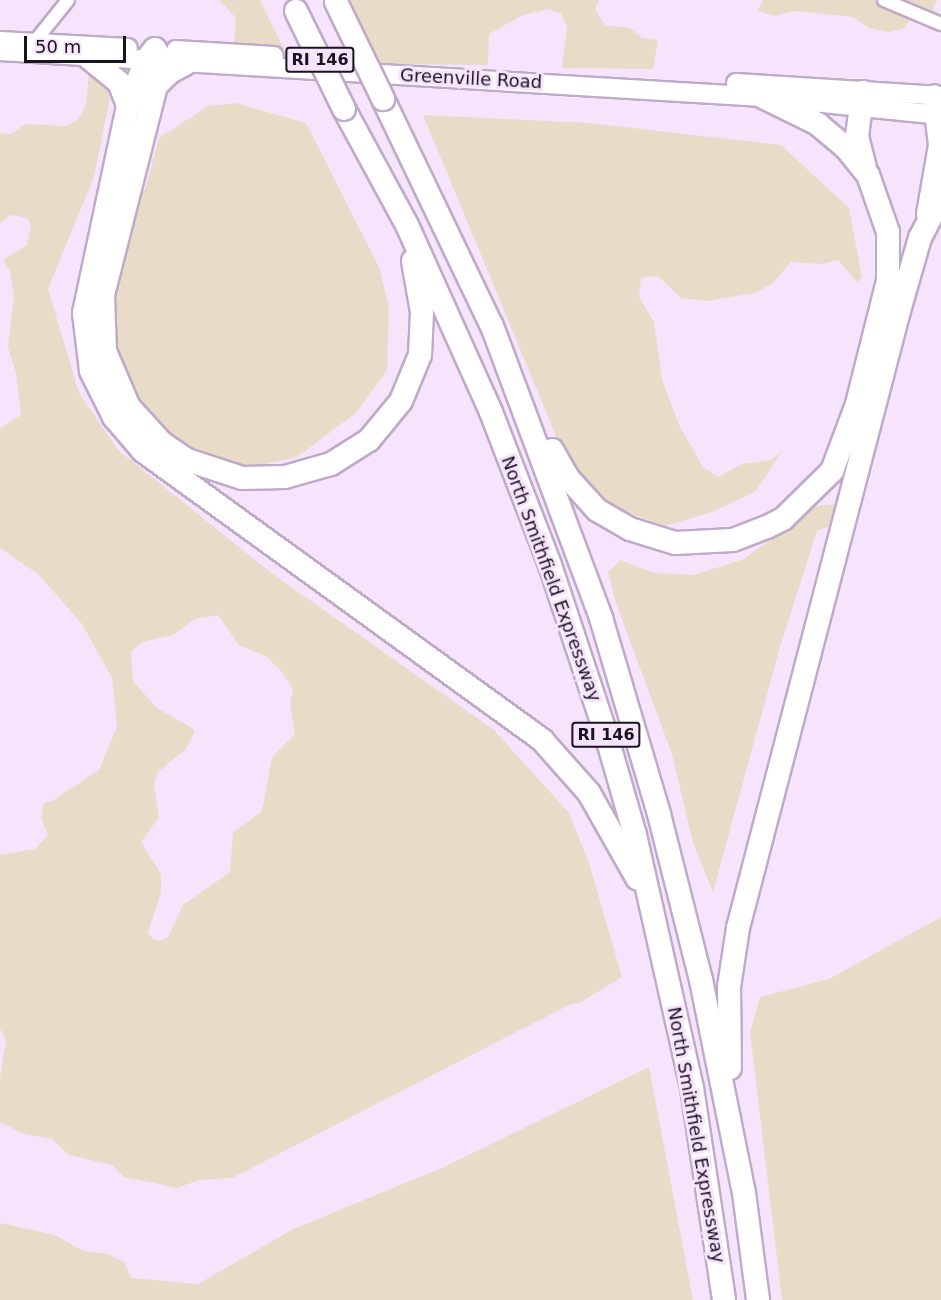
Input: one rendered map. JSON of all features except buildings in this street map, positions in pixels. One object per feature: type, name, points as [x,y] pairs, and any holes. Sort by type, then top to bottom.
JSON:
[{"type":"highway","name":"North Smithfield Expressway","points":[[335,1],[463,261],[515,384],[601,618],[636,733],[696,959],[731,1123],[758,1300]]},
{"type":"highway","name":"North Smithfield Expressway","points":[[294,6],[454,325],[549,565],[605,731],[648,898],[692,1088],[724,1300]]},
{"type":"highway","points":[[154,57],[154,89],[103,295],[105,351],[121,393],[139,420],[168,448],[205,468],[263,479],[314,471],[369,440],[401,401],[420,355],[422,312],[415,267],[392,200]]},
{"type":"highway","points":[[154,57],[128,106],[87,283],[84,313],[85,342],[91,371],[114,417],[143,451],[543,740],[589,793],[648,898]]},
{"type":"highway","points":[[89,58],[119,82],[128,106]]},
{"type":"highway","points":[[154,89],[170,72],[185,64]]},
{"type":"highway","points":[[763,97],[818,124],[868,175]]},
{"type":"highway","points":[[515,384],[569,479],[597,510],[630,529],[675,543],[707,544],[747,536],[783,519],[832,471],[857,404],[883,304],[890,250],[879,199],[868,175],[857,136],[862,101]]},
{"type":"highway","points":[[731,1123],[729,987],[738,928],[898,311],[935,206],[940,145],[938,105]]},
{"type":"main road","name":"Greenville Road","points":[[0,41],[36,40],[154,57],[185,64],[862,101]]},
{"type":"main road","name":"Greenville Road","points":[[0,51],[89,58],[154,57],[938,105]]},
{"type":"street","points":[[36,40],[68,0]]},
{"type":"street","points":[[884,0],[941,24]]},
{"type":"shaded area","points":[[219,0],[260,0],[284,49],[234,48],[236,18]]},
{"type":"shaded area","points":[[348,0],[599,0],[595,9],[605,25],[630,28],[642,38],[658,40],[653,69],[562,68],[567,26],[561,14],[549,9],[523,15],[489,34],[488,65],[379,64]]},
{"type":"shaded area","points":[[763,0],[937,0],[929,17],[914,12],[905,28],[888,32],[869,28],[853,17],[796,11],[773,16],[758,11]]},
{"type":"shaded area","points":[[96,60],[110,98],[94,177],[48,289],[79,393],[118,450],[270,572],[494,730],[569,813],[589,863],[622,977],[578,1004],[573,1003],[232,1178],[199,1180],[177,1188],[124,1177],[112,1165],[69,1155],[52,1139],[24,1134],[0,1122],[0,1078],[6,1040],[0,1029],[0,855],[35,849],[48,835],[41,818],[44,803],[52,801],[99,770],[117,727],[112,678],[82,624],[38,574],[0,548],[0,428],[21,415],[16,373],[8,347],[14,296],[10,272],[3,260],[27,245],[31,225],[27,218],[11,215],[0,223],[0,133],[11,134],[25,124],[66,126],[78,120],[86,105],[90,62]],"holes":[[[218,615],[239,645],[267,657],[282,672],[293,690],[290,704],[295,734],[272,757],[262,811],[233,833],[230,872],[183,905],[168,937],[160,941],[153,939],[148,932],[161,893],[161,874],[141,842],[159,817],[154,785],[157,773],[186,749],[195,730],[156,707],[133,681],[131,652],[142,642],[173,635],[194,619]]]},
{"type":"shaded area","points":[[236,103],[306,123],[379,267],[389,308],[387,370],[356,413],[297,457],[257,466],[213,461],[164,444],[130,406],[107,335],[120,239],[146,186],[159,138],[208,106]]},
{"type":"shaded area","points":[[423,115],[589,123],[781,145],[849,208],[862,277],[857,282],[838,260],[821,264],[791,262],[772,284],[754,293],[708,301],[681,298],[658,276],[641,278],[639,297],[654,322],[662,379],[679,425],[703,467],[718,477],[742,464],[771,460],[783,450],[756,491],[712,512],[665,526],[616,508],[571,472]]},
{"type":"shaded area","points":[[834,504],[837,523],[817,531],[780,647],[713,892],[693,843],[672,754],[617,606],[608,572],[620,560],[654,573],[694,575],[744,559],[814,507]]},
{"type":"shaded area","points":[[941,917],[941,1300],[782,1300],[750,1032],[760,997],[829,979]]},
{"type":"shaded area","points":[[649,1067],[693,1300],[0,1300],[0,1223],[55,1235],[83,1251],[108,1254],[124,1262],[131,1278],[198,1284],[293,1229],[442,1168]]}]
